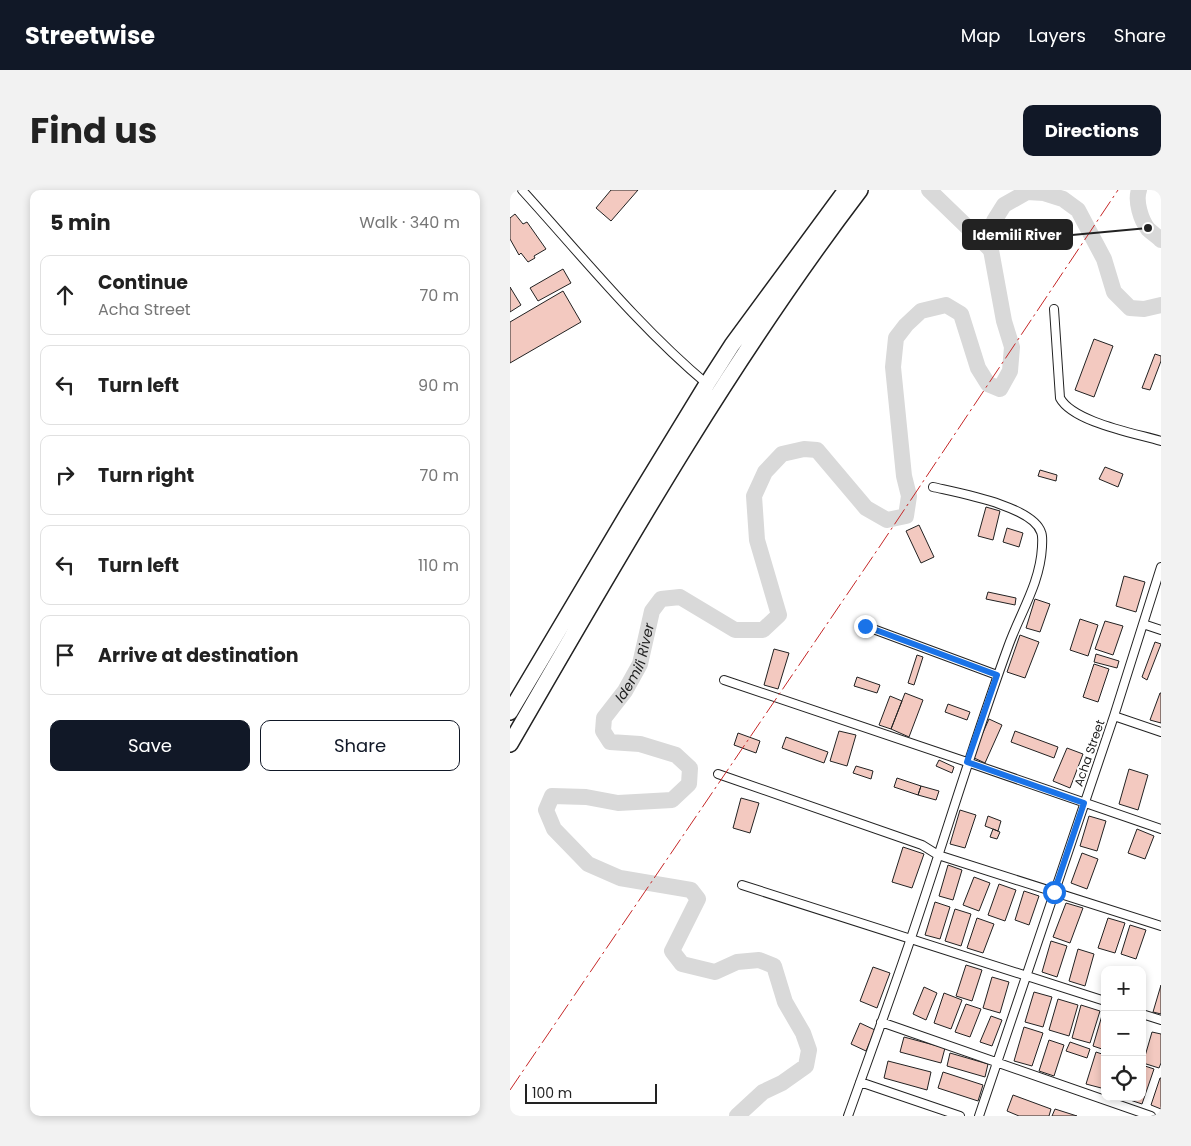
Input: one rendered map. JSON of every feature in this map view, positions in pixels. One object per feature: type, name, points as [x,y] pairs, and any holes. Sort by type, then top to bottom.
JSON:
[{"type":"highway","points":[[510,712],[630,510],[732,345],[846,190]]},
{"type":"highway","points":[[510,744],[630,537],[750,342],[810,255],[860,190]]},
{"type":"street","points":[[522,190],[643,324],[683,364],[707,384]]},
{"type":"street","points":[[1054,309],[1060,398],[1064,405],[1072,412],[1085,418],[1161,440]]},
{"type":"street","points":[[848,1116],[911,938],[997,675],[1013,634],[1028,604],[1040,565],[1042,533],[1036,521],[1006,506],[933,487]]},
{"type":"street","name":"Acha Street","points":[[979,1116],[1114,716],[1161,567]]},
{"type":"street","points":[[1143,624],[1161,630]]},
{"type":"street","points":[[865,626],[997,675]]},
{"type":"street","points":[[724,680],[1161,829]]},
{"type":"street","points":[[1114,716],[1161,732]]},
{"type":"street","points":[[718,774],[922,845],[938,855],[1161,926]]},
{"type":"street","points":[[742,885],[1101,1000]]},
{"type":"street","points":[[1146,1015],[1161,1020]]},
{"type":"street","points":[[881,1022],[1151,1116]]},
{"type":"street","points":[[860,1082],[960,1116]]},
{"type":"building","points":[[611,190],[638,190],[611,221],[596,208]]},
{"type":"building","points":[[515,214],[523,224],[527,222],[546,249],[528,262],[521,253],[519,255],[510,239],[510,218]]},
{"type":"building","points":[[563,269],[571,283],[538,301],[530,288]]},
{"type":"building","points":[[510,287],[521,305],[510,312]]},
{"type":"building","points":[[563,291],[581,322],[510,363],[510,322]]},
{"type":"building","points":[[1094,339],[1113,346],[1094,397],[1075,390]]},
{"type":"building","points":[[1155,354],[1161,356],[1161,361],[1150,390],[1142,388]]},
{"type":"building","points":[[1105,467],[1123,474],[1118,487],[1099,479]]},
{"type":"building","points":[[1040,470],[1057,475],[1056,481],[1038,476]]},
{"type":"building","points":[[986,507],[1000,511],[993,540],[978,536]]},
{"type":"building","points":[[919,525],[934,557],[921,563],[906,531]]},
{"type":"building","points":[[1007,528],[1023,533],[1019,547],[1003,542]]},
{"type":"building","points":[[1124,576],[1145,582],[1136,612],[1116,606]]},
{"type":"building","points":[[988,592],[1016,598],[1015,605],[986,599]]},
{"type":"building","points":[[1035,599],[1050,604],[1040,632],[1026,628]]},
{"type":"building","points":[[1080,619],[1098,625],[1088,656],[1070,650]]},
{"type":"building","points":[[1105,621],[1123,626],[1113,655],[1095,649]]},
{"type":"building","points":[[1020,635],[1039,642],[1025,678],[1007,672]]},
{"type":"building","points":[[1155,642],[1161,644],[1147,680],[1142,677]]},
{"type":"building","points":[[774,649],[789,653],[778,689],[764,685]]},
{"type":"building","points":[[1096,654],[1119,661],[1117,668],[1094,662]]},
{"type":"building","points":[[917,655],[923,657],[914,685],[908,683]]},
{"type":"building","points":[[1094,664],[1109,669],[1098,702],[1083,697]]},
{"type":"building","points":[[857,677],[880,685],[877,693],[854,686]]},
{"type":"building","points":[[905,693],[923,700],[909,737],[891,729]]},
{"type":"building","points":[[1161,693],[1161,723],[1150,720]]},
{"type":"building","points":[[890,696],[902,701],[891,729],[879,725]]},
{"type":"building","points":[[948,704],[970,712],[967,720],[945,712]]},
{"type":"building","points":[[989,719],[1002,725],[985,763],[972,757]]},
{"type":"building","points":[[839,731],[856,735],[847,766],[830,761]]},
{"type":"building","points":[[1015,731],[1058,747],[1054,758],[1011,742]]},
{"type":"building","points":[[738,733],[760,741],[756,753],[734,745]]},
{"type":"building","points":[[786,737],[828,752],[824,763],[782,748]]},
{"type":"building","points":[[1067,748],[1083,754],[1070,788],[1053,781]]},
{"type":"building","points":[[939,760],[954,767],[952,773],[936,766]]},
{"type":"building","points":[[856,766],[873,771],[871,779],[853,773]]},
{"type":"building","points":[[1129,769],[1148,775],[1138,810],[1119,804]]},
{"type":"building","points":[[897,778],[921,786],[918,795],[894,787]]},
{"type":"building","points":[[921,786],[939,791],[936,800],[918,795]]},
{"type":"building","points":[[741,798],[759,803],[750,833],[733,828]]},
{"type":"building","points":[[960,810],[976,815],[965,848],[950,844]]},
{"type":"building","points":[[988,816],[1001,821],[998,831],[985,826]]},
{"type":"building","points":[[1089,816],[1106,821],[1097,851],[1080,846]]},
{"type":"building","points":[[993,829],[1000,832],[997,839],[990,837]]},
{"type":"building","points":[[1137,829],[1154,836],[1145,859],[1128,853]]},
{"type":"building","points":[[903,847],[924,854],[912,888],[892,882]]},
{"type":"building","points":[[1082,853],[1098,859],[1087,889],[1071,883]]},
{"type":"building","points":[[948,865],[962,870],[953,900],[939,896]]},
{"type":"building","points":[[974,877],[990,883],[979,911],[963,905]]},
{"type":"building","points":[[999,884],[1016,890],[1005,921],[988,915]]},
{"type":"building","points":[[1024,891],[1039,896],[1029,925],[1015,920]]},
{"type":"building","points":[[935,902],[950,907],[940,939],[925,935]]},
{"type":"building","points":[[1066,903],[1083,908],[1070,943],[1053,937]]},
{"type":"building","points":[[955,909],[971,914],[961,946],[945,941]]},
{"type":"building","points":[[977,918],[994,924],[983,953],[967,948]]},
{"type":"building","points":[[1108,918],[1125,923],[1115,953],[1098,948]]},
{"type":"building","points":[[1130,925],[1146,930],[1136,959],[1121,954]]},
{"type":"building","points":[[1051,941],[1067,946],[1057,977],[1042,972]]},
{"type":"building","points":[[1078,949],[1094,954],[1085,986],[1069,981]]},
{"type":"building","points":[[966,965],[982,970],[972,1001],[956,996]]},
{"type":"building","points":[[873,967],[890,973],[877,1008],[860,1001]]},
{"type":"building","points":[[992,977],[1009,982],[1000,1013],[983,1008]]},
{"type":"building","points":[[1161,985],[1161,1014],[1153,1012]]},
{"type":"building","points":[[924,987],[937,993],[926,1020],[913,1014]]},
{"type":"building","points":[[1034,992],[1052,997],[1043,1027],[1025,1022]]},
{"type":"building","points":[[944,993],[962,1000],[951,1029],[934,1023]]},
{"type":"building","points":[[1058,999],[1078,1005],[1069,1036],[1049,1030]]},
{"type":"building","points":[[966,1004],[981,1009],[970,1037],[955,1032]]},
{"type":"building","points":[[1081,1005],[1100,1011],[1090,1043],[1072,1038]]},
{"type":"building","points":[[991,1016],[1002,1020],[992,1046],[980,1042]]},
{"type":"building","points":[[1101,1019],[1101,1049],[1093,1046]]},
{"type":"building","points":[[860,1023],[875,1030],[866,1051],[851,1044]]},
{"type":"building","points":[[1024,1027],[1043,1033],[1032,1066],[1014,1061]]},
{"type":"building","points":[[1152,1032],[1161,1034],[1161,1063],[1159,1068],[1146,1064],[1146,1053]]},
{"type":"building","points":[[904,1037],[945,1048],[941,1063],[900,1052]]},
{"type":"building","points":[[1049,1040],[1064,1045],[1054,1076],[1039,1071]]},
{"type":"building","points":[[1070,1042],[1090,1049],[1087,1058],[1066,1051]]},
{"type":"building","points":[[1096,1052],[1101,1054],[1101,1088],[1086,1084]]},
{"type":"building","points":[[950,1053],[988,1064],[985,1077],[947,1066]]},
{"type":"building","points":[[888,1061],[931,1072],[927,1090],[884,1078]]},
{"type":"building","points":[[1146,1066],[1154,1069],[1146,1092]]},
{"type":"building","points":[[943,1072],[983,1085],[978,1101],[938,1088]]},
{"type":"building","points":[[1161,1078],[1161,1109],[1151,1105]]},
{"type":"building","points":[[1013,1095],[1051,1109],[1049,1116],[1019,1116],[1007,1111]]},
{"type":"building","points":[[1055,1109],[1077,1116],[1052,1116]]},
{"type":"waterway","points":[[929,190],[991,250]]},
{"type":"waterway","name":"Idemili River","points":[[1139,190],[1138,205],[1143,221],[1148,229],[1161,240]]},
{"type":"waterway","name":"Idemili River","points":[[737,1116],[763,1092],[782,1083],[806,1066],[809,1050],[803,1033],[785,1002],[774,966],[759,960],[737,962],[715,972],[682,964],[672,951],[698,899],[691,890],[620,878],[588,864],[554,829],[546,810],[552,796],[586,797],[618,803],[672,800],[689,784],[690,768],[676,755],[640,744],[610,742],[603,731],[604,718],[625,691],[640,664],[652,611],[661,599],[680,597],[735,630],[763,630],[779,615],[757,540],[754,496],[765,472],[782,454],[804,449],[817,450],[866,508],[887,520],[906,516],[909,496],[904,476],[893,367],[896,338],[921,311],[946,305],[961,314],[978,368],[988,384],[1000,389],[1010,371],[1012,347],[1004,321],[991,250],[994,221],[1004,205],[1027,192],[1044,193],[1063,199],[1078,210],[1104,259],[1114,292],[1130,308],[1144,309],[1161,305]]},
{"type":"power","points":[[510,1090],[880,546],[1118,190]]},
{"type":"place","name":"Idemili River","points":[[1148,228]]},
{"type":"route","points":[[865,626],[997,675],[967,762],[1084,803],[1054,892]]}]
